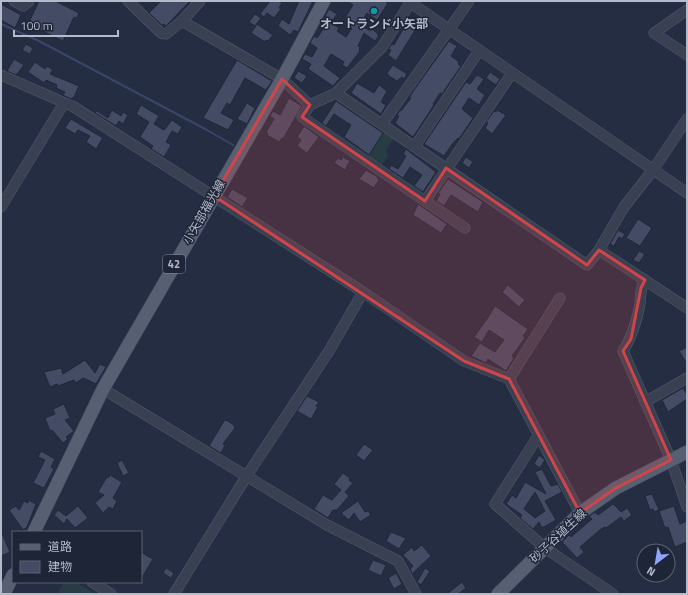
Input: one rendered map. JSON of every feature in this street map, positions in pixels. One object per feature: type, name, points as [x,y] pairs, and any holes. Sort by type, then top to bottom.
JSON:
[{"type":"main road","name":"小矢部福光線","points":[[34,531],[103,389],[282,78],[324,1]]},
{"type":"main road","name":"砂子谷埴生線","points":[[498,594],[580,513],[616,488],[687,452]]},
{"type":"main road","points":[[4,594],[12,577]]},
{"type":"street","points":[[14,1],[23,6],[29,1]]},
{"type":"street","points":[[128,1],[161,33],[166,34],[182,21],[200,1]]},
{"type":"street","points":[[382,124],[469,1]]},
{"type":"street","points":[[465,228],[302,117],[310,105],[336,93],[382,47],[409,2],[687,193]]},
{"type":"street","points":[[687,10],[654,33],[687,55]]},
{"type":"street","points":[[182,21],[282,78],[310,105]]},
{"type":"street","points":[[415,146],[479,51]]},
{"type":"street","points":[[426,201],[446,168],[512,73]]},
{"type":"street","points":[[1,76],[74,107],[362,292],[464,361],[509,379],[525,406],[538,436],[580,513]]},
{"type":"street","points":[[336,93],[587,264],[598,250],[624,207],[653,170],[687,119]]},
{"type":"street","points":[[1,207],[64,103]]},
{"type":"street","points":[[598,250],[687,308]]},
{"type":"street","points":[[645,280],[641,288],[639,307],[631,339],[623,351],[671,460],[687,507]]},
{"type":"street","points":[[174,594],[246,477],[329,352],[362,292]]},
{"type":"street","points":[[509,379],[560,298]]},
{"type":"street","points":[[645,402],[687,378]]},
{"type":"street","points":[[103,389],[327,525],[398,561],[416,594]]},
{"type":"street","points":[[538,436],[496,504],[545,548],[613,594]]},
{"type":"street","points":[[94,583],[111,594]]},
{"type":"highlighted area","points":[[282,79],[310,105],[302,117],[425,201],[446,168],[587,265],[599,250],[645,280],[641,288],[631,339],[623,351],[671,460],[616,488],[580,513],[509,379],[464,361],[214,196]]},
{"type":"shaded area","points":[[386,129],[395,137],[386,150],[388,156],[381,166],[367,157]]},
{"type":"shaded area","points":[[63,583],[77,583],[96,594],[57,594]]},
{"type":"building","points":[[39,1],[55,1],[79,13],[77,18],[74,17],[63,41],[28,24]]},
{"type":"building","points":[[161,1],[190,1],[166,26],[164,24],[162,25],[149,13]]},
{"type":"building","points":[[270,1],[279,1],[282,3],[279,8],[281,9],[274,18],[267,13],[264,17],[260,14]]},
{"type":"building","points":[[299,1],[313,1],[298,32],[294,30],[290,35],[278,26],[282,19],[289,24]]},
{"type":"building","points":[[347,1],[385,1],[388,3],[377,20],[367,13],[360,25],[371,31],[372,29],[378,34],[378,37],[375,41],[364,33],[358,46],[360,47],[360,51],[347,68],[342,65],[344,62],[331,54],[324,66],[340,78],[333,86],[308,69],[311,64],[302,59],[305,54],[312,57],[317,48],[310,43],[314,36],[317,38],[324,28],[320,26],[329,9],[337,14],[331,23],[339,28],[337,31],[346,37],[352,28],[350,27],[353,22],[345,18],[353,5]]},
{"type":"building","points":[[1,4],[21,15],[15,28],[1,20]]},
{"type":"building","points":[[255,14],[261,18],[255,26],[249,22]]},
{"type":"building","points":[[411,22],[417,27],[396,61],[388,55],[391,50],[388,49],[392,44],[394,45],[402,31]]},
{"type":"building","points":[[257,24],[273,35],[268,41],[266,40],[265,42],[251,33]]},
{"type":"building","points":[[449,41],[457,46],[451,56],[459,62],[458,64],[461,66],[442,94],[440,93],[413,137],[395,123],[399,116],[397,115],[411,98],[409,98]]},
{"type":"building","points":[[26,44],[33,48],[30,54],[22,50]]},
{"type":"building","points":[[14,59],[24,65],[16,75],[7,71]]},
{"type":"building","points":[[237,60],[272,81],[266,90],[245,78],[230,105],[227,103],[221,113],[234,120],[228,130],[203,118]]},
{"type":"building","points":[[35,62],[45,69],[47,66],[53,70],[50,74],[79,86],[74,97],[71,99],[63,95],[65,92],[56,88],[57,85],[46,80],[44,83],[28,72]]},
{"type":"building","points":[[393,65],[407,74],[404,79],[402,77],[397,81],[389,76],[387,73]]},
{"type":"building","points":[[298,71],[307,76],[302,83],[294,78]]},
{"type":"building","points":[[490,72],[500,79],[496,85],[486,78]]},
{"type":"building","points":[[477,75],[484,79],[477,89],[485,95],[479,105],[469,98],[462,109],[473,118],[459,139],[458,138],[453,143],[444,156],[424,144],[466,82],[470,84]]},
{"type":"building","points":[[357,83],[374,93],[379,85],[387,91],[381,102],[386,105],[381,114],[351,93]]},
{"type":"building","points":[[289,98],[302,106],[283,139],[282,138],[279,142],[267,135],[268,133],[266,132],[274,119],[270,116],[273,111],[280,115]]},
{"type":"building","points":[[336,101],[383,133],[369,155],[344,137],[351,125],[334,114],[326,126],[322,123]]},
{"type":"building","points":[[247,103],[255,108],[247,124],[237,119]]},
{"type":"building","points":[[141,105],[159,116],[154,124],[164,130],[172,120],[182,127],[178,134],[172,131],[166,142],[171,145],[164,157],[151,149],[153,146],[140,137],[149,122],[136,114]]},
{"type":"building","points":[[112,110],[121,116],[123,112],[128,115],[123,124],[119,121],[116,126],[95,113],[97,111],[108,118]]},
{"type":"building","points":[[497,110],[506,115],[492,134],[485,128],[488,123],[486,122],[494,111],[496,112]]},
{"type":"building","points":[[71,119],[103,138],[96,149],[86,142],[90,136],[78,130],[75,134],[65,128]]},
{"type":"building","points":[[304,126],[319,137],[307,153],[297,146],[301,140],[297,137]]},
{"type":"building","points":[[406,149],[436,172],[423,192],[414,186],[422,175],[410,167],[403,178],[389,169],[391,165],[398,169],[406,156],[403,154]]},
{"type":"building","points":[[343,157],[350,161],[345,170],[334,163],[338,158],[341,160]]},
{"type":"building","points":[[466,157],[473,162],[469,168],[462,163]]},
{"type":"building","points":[[366,170],[378,177],[377,178],[379,180],[374,188],[359,179]]},
{"type":"building","points":[[448,179],[483,202],[478,212],[451,195],[444,206],[436,201],[440,194],[438,193]]},
{"type":"building","points":[[232,189],[248,198],[242,207],[227,197]]},
{"type":"building","points":[[418,204],[447,224],[441,233],[413,215]]},
{"type":"building","points":[[638,219],[652,228],[640,246],[626,238]]},
{"type":"building","points":[[618,230],[625,234],[622,239],[619,237],[614,246],[610,244]]},
{"type":"building","points":[[639,251],[645,254],[639,263],[633,260]]},
{"type":"building","points":[[508,285],[525,300],[519,307],[502,292]]},
{"type":"building","points":[[495,306],[528,329],[523,336],[525,338],[512,356],[514,358],[506,371],[488,359],[486,363],[471,356],[480,343],[495,352],[504,340],[489,330],[482,342],[474,337]]},
{"type":"building","points":[[687,347],[687,364],[679,351]]},
{"type":"building","points":[[85,360],[95,373],[100,364],[106,367],[96,384],[83,378],[76,383],[74,380],[58,386],[57,384],[50,387],[44,372],[61,368],[63,374]]},
{"type":"building","points":[[683,388],[687,395],[687,399],[668,412],[662,400]]},
{"type":"building","points":[[307,396],[319,402],[316,406],[318,407],[311,419],[297,411]]},
{"type":"building","points":[[64,404],[70,418],[65,420],[74,431],[66,437],[68,439],[63,443],[52,430],[50,431],[45,418],[55,414],[53,409]]},
{"type":"building","points":[[226,420],[234,425],[235,428],[223,444],[225,445],[221,453],[209,446]]},
{"type":"building","points":[[364,444],[373,450],[364,461],[356,455]]},
{"type":"building","points":[[41,451],[55,459],[51,467],[54,469],[44,488],[33,483],[45,460],[38,457]]},
{"type":"building","points":[[539,455],[545,460],[540,468],[534,464]]},
{"type":"building","points":[[122,460],[129,473],[123,476],[117,463]]},
{"type":"building","points":[[542,469],[551,486],[558,484],[562,492],[545,501],[556,520],[542,528],[539,522],[533,529],[520,518],[522,515],[506,504],[512,495],[516,498],[525,482],[546,494],[535,472]],"holes":[[[535,492],[545,511],[535,518],[524,509]]]},
{"type":"building","points":[[343,473],[350,478],[349,480],[353,483],[345,492],[349,496],[337,510],[333,510],[328,518],[314,509],[323,495],[332,500],[341,490],[334,484]]},
{"type":"building","points":[[110,475],[122,482],[113,498],[117,501],[113,509],[109,507],[103,513],[95,503],[104,495],[98,492],[107,477],[108,478]]},
{"type":"building","points":[[652,494],[659,510],[654,512],[653,509],[650,510],[645,496]]},
{"type":"building","points":[[29,500],[36,504],[27,527],[23,530],[9,510],[16,506],[19,510],[24,501],[28,503]]},
{"type":"building","points":[[358,501],[365,512],[368,511],[371,515],[360,522],[354,513],[349,520],[341,513]]},
{"type":"building","points":[[613,504],[621,512],[627,508],[632,515],[624,521],[621,517],[606,528],[601,529],[580,547],[584,552],[577,558],[562,542],[569,535],[571,537],[592,519],[589,516],[595,512],[598,515]]},
{"type":"building","points":[[78,506],[88,518],[75,528],[67,519],[64,524],[54,515],[58,510],[66,516]]},
{"type":"building","points":[[674,506],[680,524],[687,521],[687,542],[676,547],[676,543],[674,543],[668,527],[665,528],[659,511]]},
{"type":"building","points":[[1,531],[10,552],[1,556]]},
{"type":"building","points":[[391,532],[406,538],[399,549],[386,541]]},
{"type":"building","points":[[422,545],[431,556],[412,574],[410,569],[413,566],[403,555],[412,547],[414,551]]},
{"type":"building","points":[[142,553],[153,559],[142,577]]},
{"type":"building","points":[[373,560],[386,565],[381,576],[368,570]]},
{"type":"building","points":[[166,568],[174,573],[171,578],[163,573]]},
{"type":"building","points":[[425,568],[430,571],[421,585],[417,582]]},
{"type":"building","points":[[396,573],[402,584],[394,589],[388,578]]},
{"type":"building","points":[[462,582],[466,588],[458,594],[447,594]]},
{"type":"waterway","points":[[1,24],[39,41],[233,145]]},
{"type":"place","name":"オートランド小矢部","points":[[374,11]]}]
